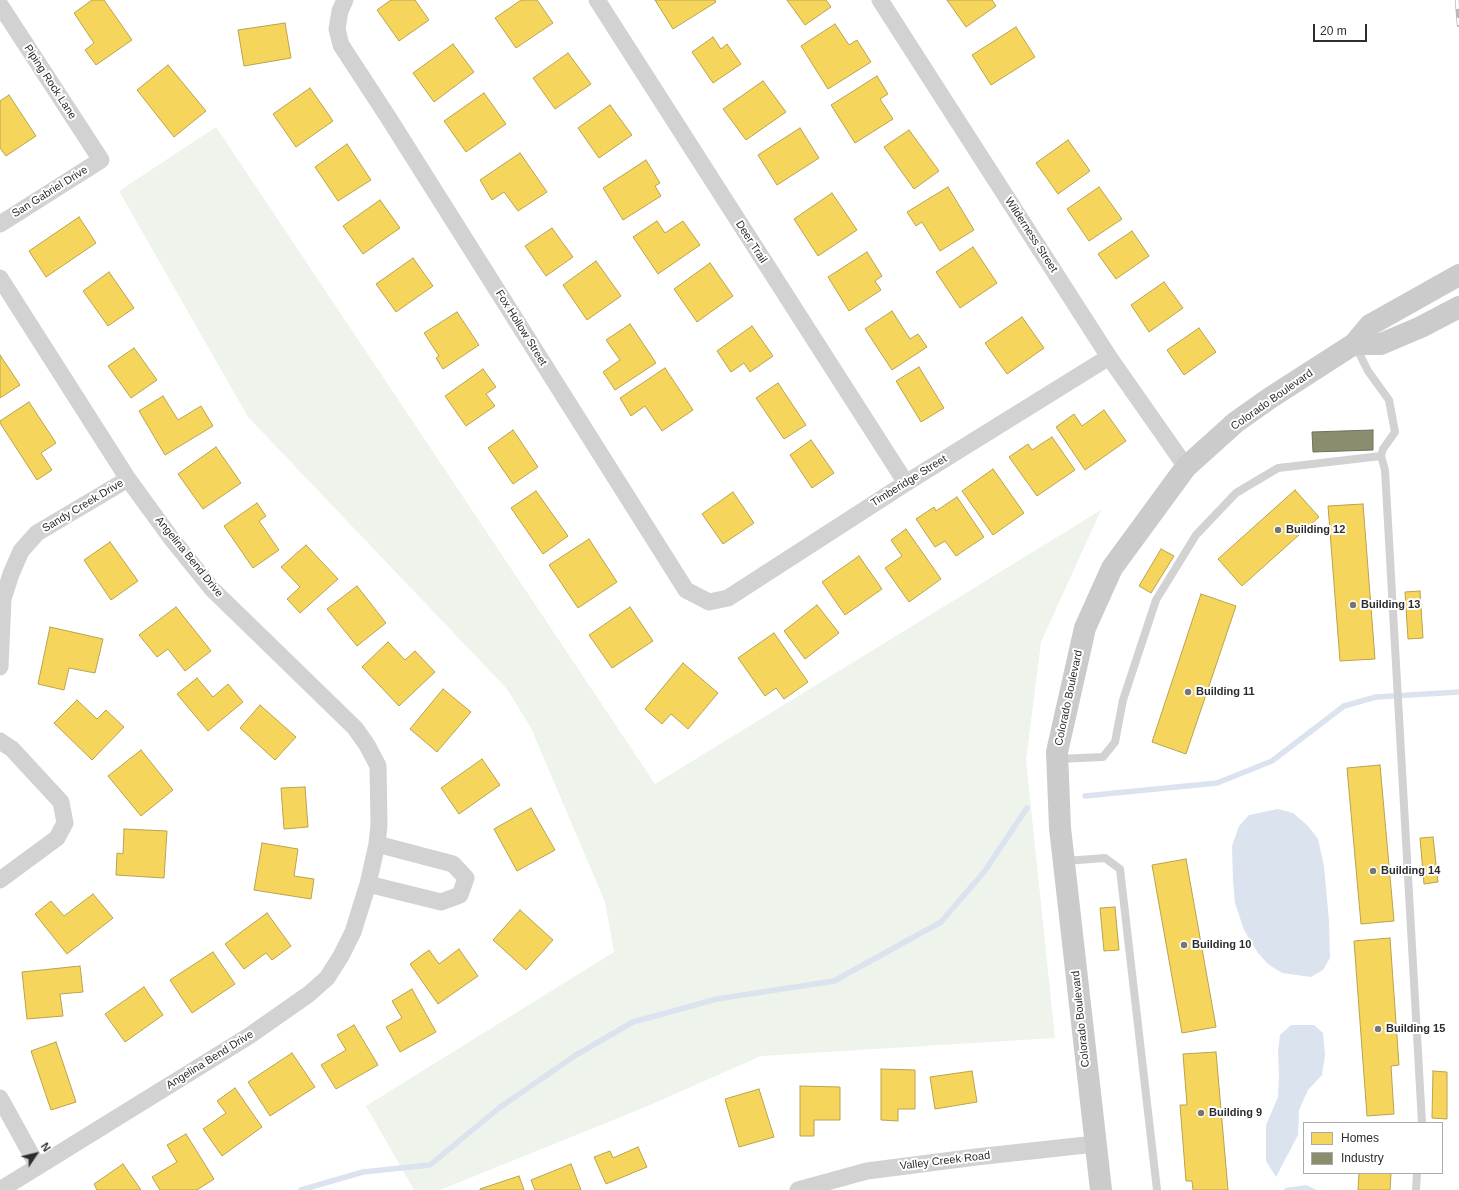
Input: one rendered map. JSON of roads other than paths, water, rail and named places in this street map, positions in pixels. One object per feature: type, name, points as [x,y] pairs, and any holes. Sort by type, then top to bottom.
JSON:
[{"type":"main road","name":"Colorado Boulevard","points":[[1100,1190],[1060,828],[1057,752],[1084,628],[1112,568],[1186,467],[1236,422],[1270,398],[1354,344],[1370,325],[1459,275]]},
{"type":"main road","points":[[1354,344],[1381,344],[1421,327],[1459,307]]},
{"type":"street","name":"Fox Hollow Street","points":[[345,0],[340,12],[337,29],[341,45],[686,590],[709,602]]},
{"type":"street","name":"Deer Trail","points":[[597,0],[906,483]]},
{"type":"street","name":"Wilderness Street","points":[[880,0],[1109,357],[1186,467]]},
{"type":"street","name":"Piping Rock Lane","points":[[0,5],[101,160]]},
{"type":"street","name":"San Gabriel Drive","points":[[0,224],[101,160]]},
{"type":"street","name":"Angelina Bend Drive","points":[[0,278],[128,479],[171,538],[212,589],[355,728],[368,745],[378,766],[379,825],[377,844],[368,884],[353,932],[341,956],[327,978],[309,994],[249,1036],[38,1165],[0,1190]]},
{"type":"street","name":"Timberidge Street","points":[[709,602],[728,598],[906,483],[1109,357]]},
{"type":"street","name":"Sandy Creek Drive","points":[[0,667],[3,599],[21,550],[37,533],[128,479]]},
{"type":"street","points":[[0,741],[12,750],[61,802],[66,823],[57,838],[0,880]]},
{"type":"street","points":[[368,884],[440,902],[460,894],[466,878],[453,864],[377,844]]},
{"type":"street","points":[[0,1098],[38,1165]]},
{"type":"street","name":"Valley Creek Road","points":[[798,1190],[867,1170],[976,1156],[1095,1144]]},
{"type":"lane","points":[[1354,344],[1368,371],[1389,400],[1395,432],[1383,450],[1381,456],[1385,470],[1422,1122]]},
{"type":"lane","points":[[1058,759],[1103,757],[1115,742],[1123,700],[1156,600],[1196,535],[1236,493],[1278,468],[1381,456]]},
{"type":"lane","points":[[1064,861],[1105,858],[1120,869],[1157,1190]]},
{"type":"lane","points":[[1416,1190],[1417,1174]]},
{"type":"waterway","points":[[1085,796],[1217,783],[1272,761],[1344,706],[1376,697],[1459,692]]},
{"type":"waterway","points":[[301,1190],[363,1172],[430,1165],[499,1108],[576,1055],[633,1022],[717,999],[834,981],[941,922],[984,872],[1027,808]]},
{"type":"railway","points":[[1457,0],[1459,25]]},
{"type":"place","name":"Building 12","points":[[1278,530]]},
{"type":"place","name":"Building 13","points":[[1353,605]]},
{"type":"place","name":"Building 11","points":[[1188,692]]},
{"type":"place","name":"Building 14","points":[[1373,871]]},
{"type":"place","name":"Building 10","points":[[1184,945]]},
{"type":"place","name":"Building 15","points":[[1378,1029]]},
{"type":"place","name":"Building 9","points":[[1201,1113]]}]
